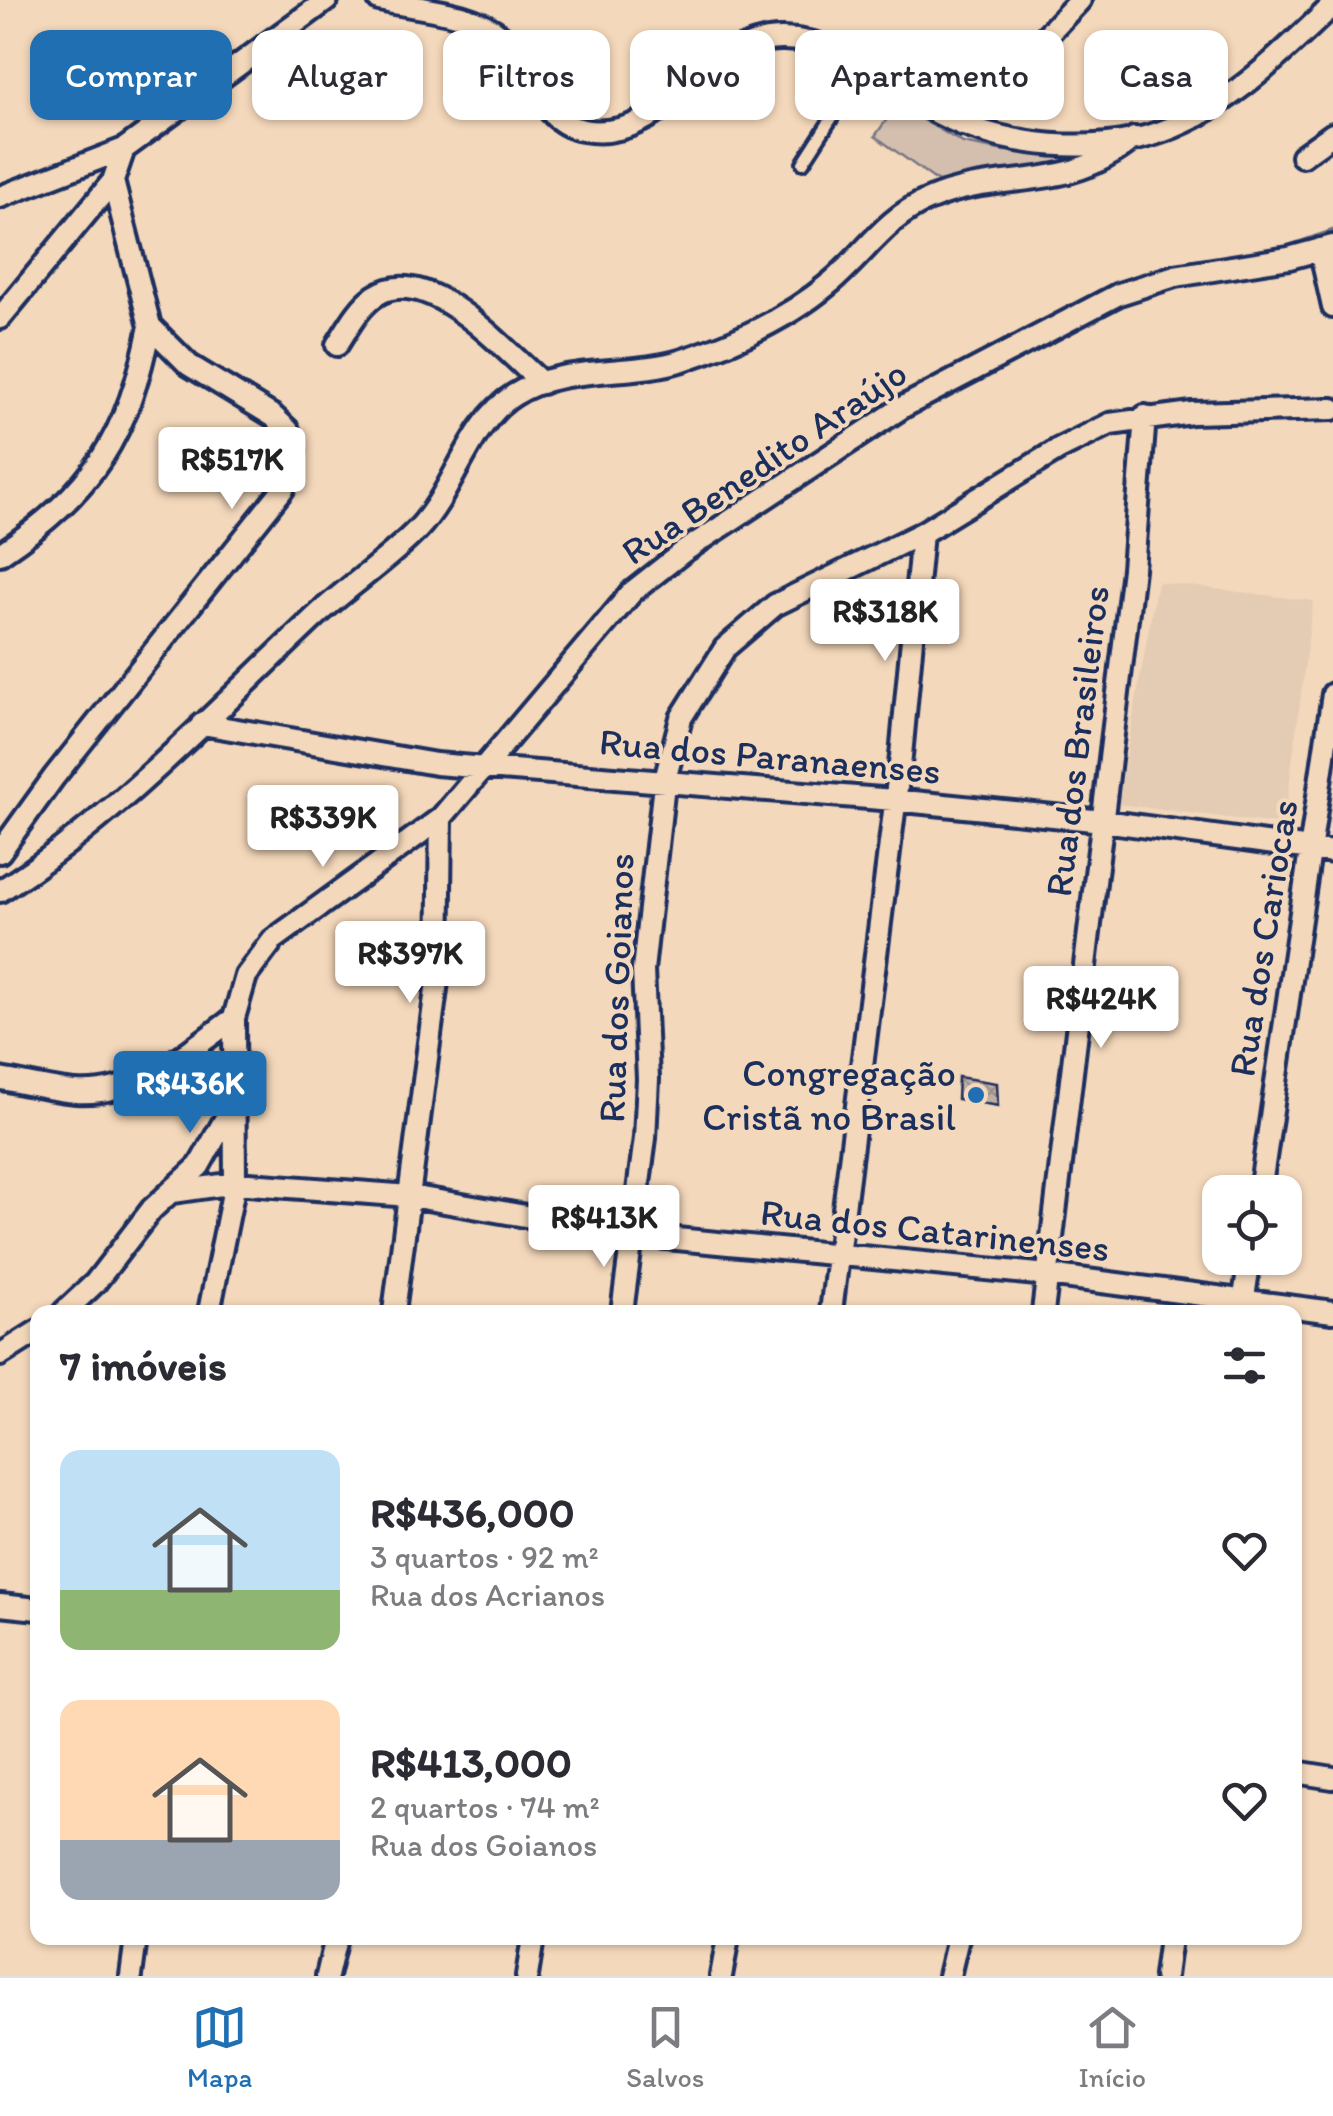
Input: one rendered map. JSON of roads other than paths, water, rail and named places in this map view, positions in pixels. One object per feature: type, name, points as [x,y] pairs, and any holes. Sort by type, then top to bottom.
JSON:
[{"type":"street","points":[[0,198],[124,149],[327,0]]},
{"type":"street","points":[[379,0],[459,17],[500,34],[548,108],[562,123],[580,130],[608,132],[643,121],[666,106],[706,69],[754,42],[795,40]]},
{"type":"street","points":[[962,125],[1080,0]]},
{"type":"street","points":[[953,120],[1039,143],[1134,138],[1166,131],[1215,105],[1333,4]]},
{"type":"street","points":[[1302,156],[1333,134]]},
{"type":"street","points":[[0,890],[60,852],[351,582],[414,533],[444,500],[478,434],[500,405],[542,383],[632,372],[722,344],[812,298],[880,231],[912,208],[958,192],[1094,167],[1134,138]]},
{"type":"street","points":[[0,318],[113,181],[124,149]]},
{"type":"street","points":[[0,554],[49,518],[97,467],[137,390],[150,326],[113,181]]},
{"type":"street","points":[[1327,247],[1333,307]]},
{"type":"street","name":"Rua Benedito Araújo","points":[[211,1305],[235,1184],[234,1018],[246,976],[274,940],[441,818],[632,592],[682,552],[902,407],[1142,285],[1327,247]]},
{"type":"street","points":[[337,345],[361,308],[378,294],[415,287],[434,293],[458,310],[542,383]]},
{"type":"street","points":[[0,852],[54,776],[283,489],[292,471],[294,451],[288,430],[273,416],[188,365],[150,326]]},
{"type":"street","name":"Rua dos Goianos","points":[[623,1305],[634,1235],[648,1079],[643,970],[664,784],[671,747],[689,702],[725,648],[754,619],[922,533],[1059,449],[1110,424],[1145,416],[1333,409]]},
{"type":"street","name":"Rua dos Brasileiros","points":[[1045,1305],[1104,821],[1145,416]]},
{"type":"street","points":[[832,1305],[894,800],[922,533]]},
{"type":"street","name":"Rua dos Cariocas","points":[[1263,1175],[1323,850],[1333,694]]},
{"type":"street","name":"Rua dos Paranaenses","points":[[202,724],[409,761],[894,800],[1104,821],[1166,833],[1323,850]]},
{"type":"street","points":[[395,1305],[439,966],[441,818]]},
{"type":"street","points":[[0,1079],[77,1092],[105,1092],[156,1072],[234,1018]]},
{"type":"street","points":[[71,1305],[95,1283],[152,1209],[173,1192],[210,1150],[234,1102]]},
{"type":"street","name":"Rua dos Catarinenses","points":[[173,1192],[235,1184],[410,1196],[634,1235],[1048,1275],[1236,1305]]},
{"type":"street","points":[[1242,1305],[1247,1275]]},
{"type":"street","name":"Rua dos Catarinenses","points":[[1302,1310],[1333,1312]]},
{"type":"street","points":[[0,1356],[30,1337]]},
{"type":"street","points":[[0,1605],[30,1608]]},
{"type":"street","points":[[1302,1773],[1333,1778]]},
{"type":"street","points":[[131,1976],[135,1945]]},
{"type":"street","points":[[327,1976],[334,1945]]},
{"type":"street","points":[[527,1976],[531,1945]]},
{"type":"street","points":[[722,1976],[727,1945]]},
{"type":"street","points":[[949,1976],[956,1945]]},
{"type":"street","points":[[1165,1976],[1169,1945]]},
{"type":"lane","points":[[804,163],[831,120]]},
{"type":"waterway","points":[[1281,249],[1333,231]]},
{"type":"place","name":"Congregação Cristã no Brasil","points":[[976,1095]]}]
